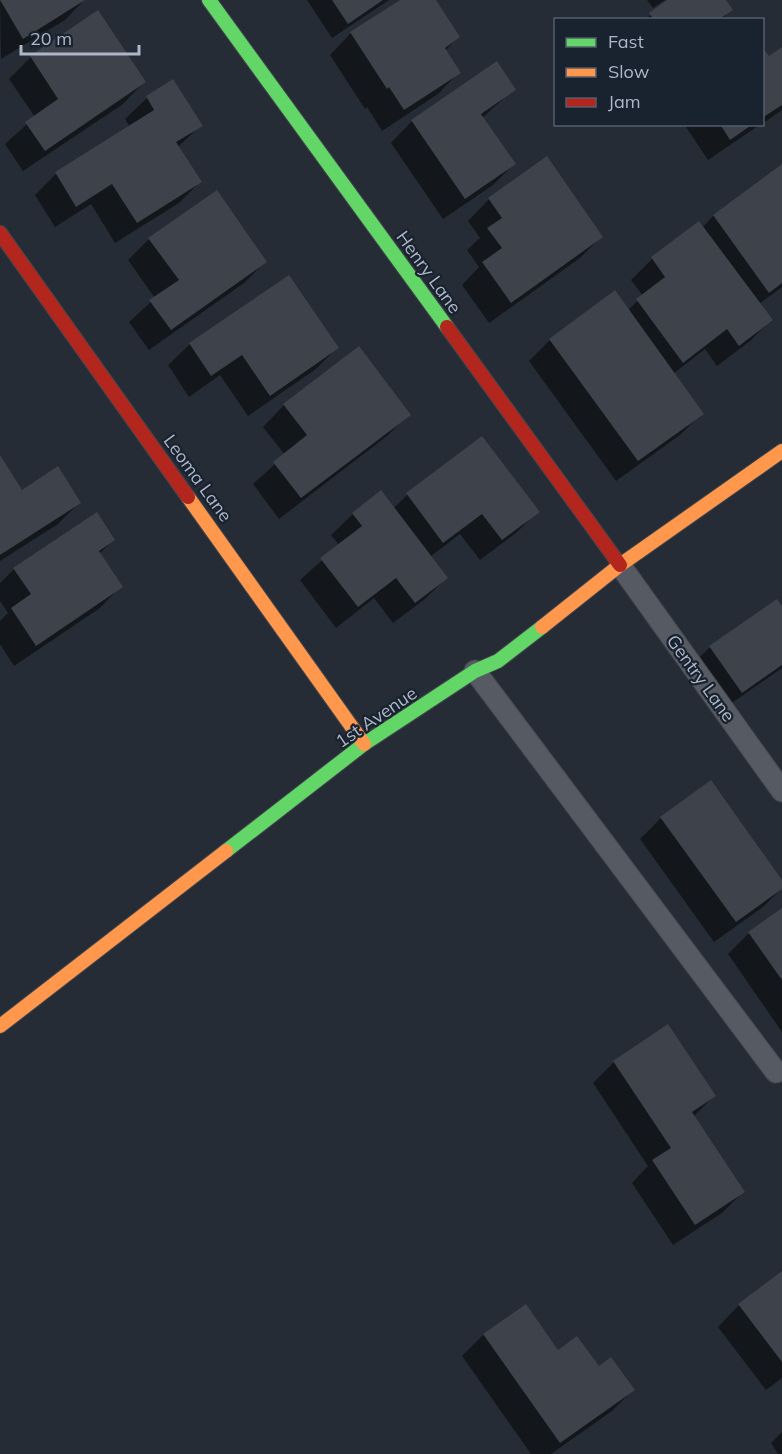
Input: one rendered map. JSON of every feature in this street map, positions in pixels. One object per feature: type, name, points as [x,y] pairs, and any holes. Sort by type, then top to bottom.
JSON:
[{"type":"street","name":"Henry Lane","points":[[209,0],[620,565]]},
{"type":"street","name":"Leoma Lane","points":[[0,233],[364,744]]},
{"type":"street","name":"1st Avenue","points":[[0,1026],[364,744],[476,671],[498,661],[620,565],[782,452]]},
{"type":"lane","name":"Gentry Lane","points":[[620,565],[782,791]]},
{"type":"lane","points":[[476,671],[776,1072]]},
{"type":"building","points":[[0,0],[85,0],[23,39]]},
{"type":"building","points":[[332,0],[383,0],[348,24]]},
{"type":"building","points":[[400,0],[436,0],[460,37],[445,48],[461,73],[404,110],[389,87],[387,89],[350,32]]},
{"type":"building","points":[[667,0],[726,0],[733,10],[721,18],[653,18],[649,13]]},
{"type":"building","points":[[98,10],[146,82],[45,151],[25,122],[58,99],[30,56]]},
{"type":"building","points":[[782,47],[782,105],[764,117],[764,50],[769,56]]},
{"type":"building","points":[[497,61],[516,90],[481,114],[516,164],[465,199],[411,120]]},
{"type":"building","points":[[173,79],[203,126],[176,142],[202,182],[137,223],[112,184],[76,207],[55,172],[154,110],[146,96]]},
{"type":"building","points":[[721,126],[750,126],[730,140]]},
{"type":"building","points":[[547,156],[603,237],[511,303],[482,262],[502,248],[487,228],[502,218],[488,198]]},
{"type":"building","points":[[782,164],[782,283],[769,293],[713,215]]},
{"type":"building","points":[[217,190],[267,262],[171,330],[149,300],[179,280],[148,238]]},
{"type":"building","points":[[699,221],[773,320],[739,346],[727,329],[683,363],[636,299],[665,277],[651,257]]},
{"type":"building","points":[[289,275],[339,348],[270,396],[242,355],[211,376],[189,343]]},
{"type":"building","points":[[615,290],[704,414],[638,461],[549,339]]},
{"type":"building","points":[[359,346],[411,415],[301,498],[273,462],[307,435],[283,404]]},
{"type":"building","points":[[482,436],[540,512],[502,540],[482,514],[443,543],[406,493]]},
{"type":"building","points":[[0,455],[22,490],[58,466],[81,503],[0,555]]},
{"type":"building","points":[[381,490],[448,578],[415,603],[396,578],[358,607],[320,558],[362,526],[352,513]]},
{"type":"building","points":[[97,512],[115,540],[99,551],[123,587],[36,646],[11,608],[31,594],[13,568]]},
{"type":"building","points":[[777,599],[782,606],[782,665],[742,693],[709,646]]},
{"type":"building","points":[[711,780],[782,880],[782,889],[736,922],[660,817]]},
{"type":"building","points":[[782,908],[782,980],[748,932]]},
{"type":"building","points":[[668,1024],[716,1096],[692,1112],[745,1192],[695,1225],[652,1160],[671,1148],[613,1061]]},
{"type":"building","points":[[782,1271],[782,1362],[738,1304]]},
{"type":"building","points":[[526,1304],[558,1350],[577,1336],[599,1366],[611,1357],[635,1390],[560,1443],[483,1334]]},
{"type":"traffic: fast","points":[[209,0],[447,327]]},
{"type":"traffic: fast","points":[[226,851],[364,744],[475,671],[498,661],[542,627]]},
{"type":"traffic: slow","points":[[542,627],[620,565],[782,451]]},
{"type":"traffic: slow","points":[[188,497],[364,744]]},
{"type":"traffic: slow","points":[[0,1026],[226,851]]},
{"type":"traffic: jam","points":[[0,233],[188,497]]},
{"type":"traffic: jam","points":[[447,327],[620,565]]}]
